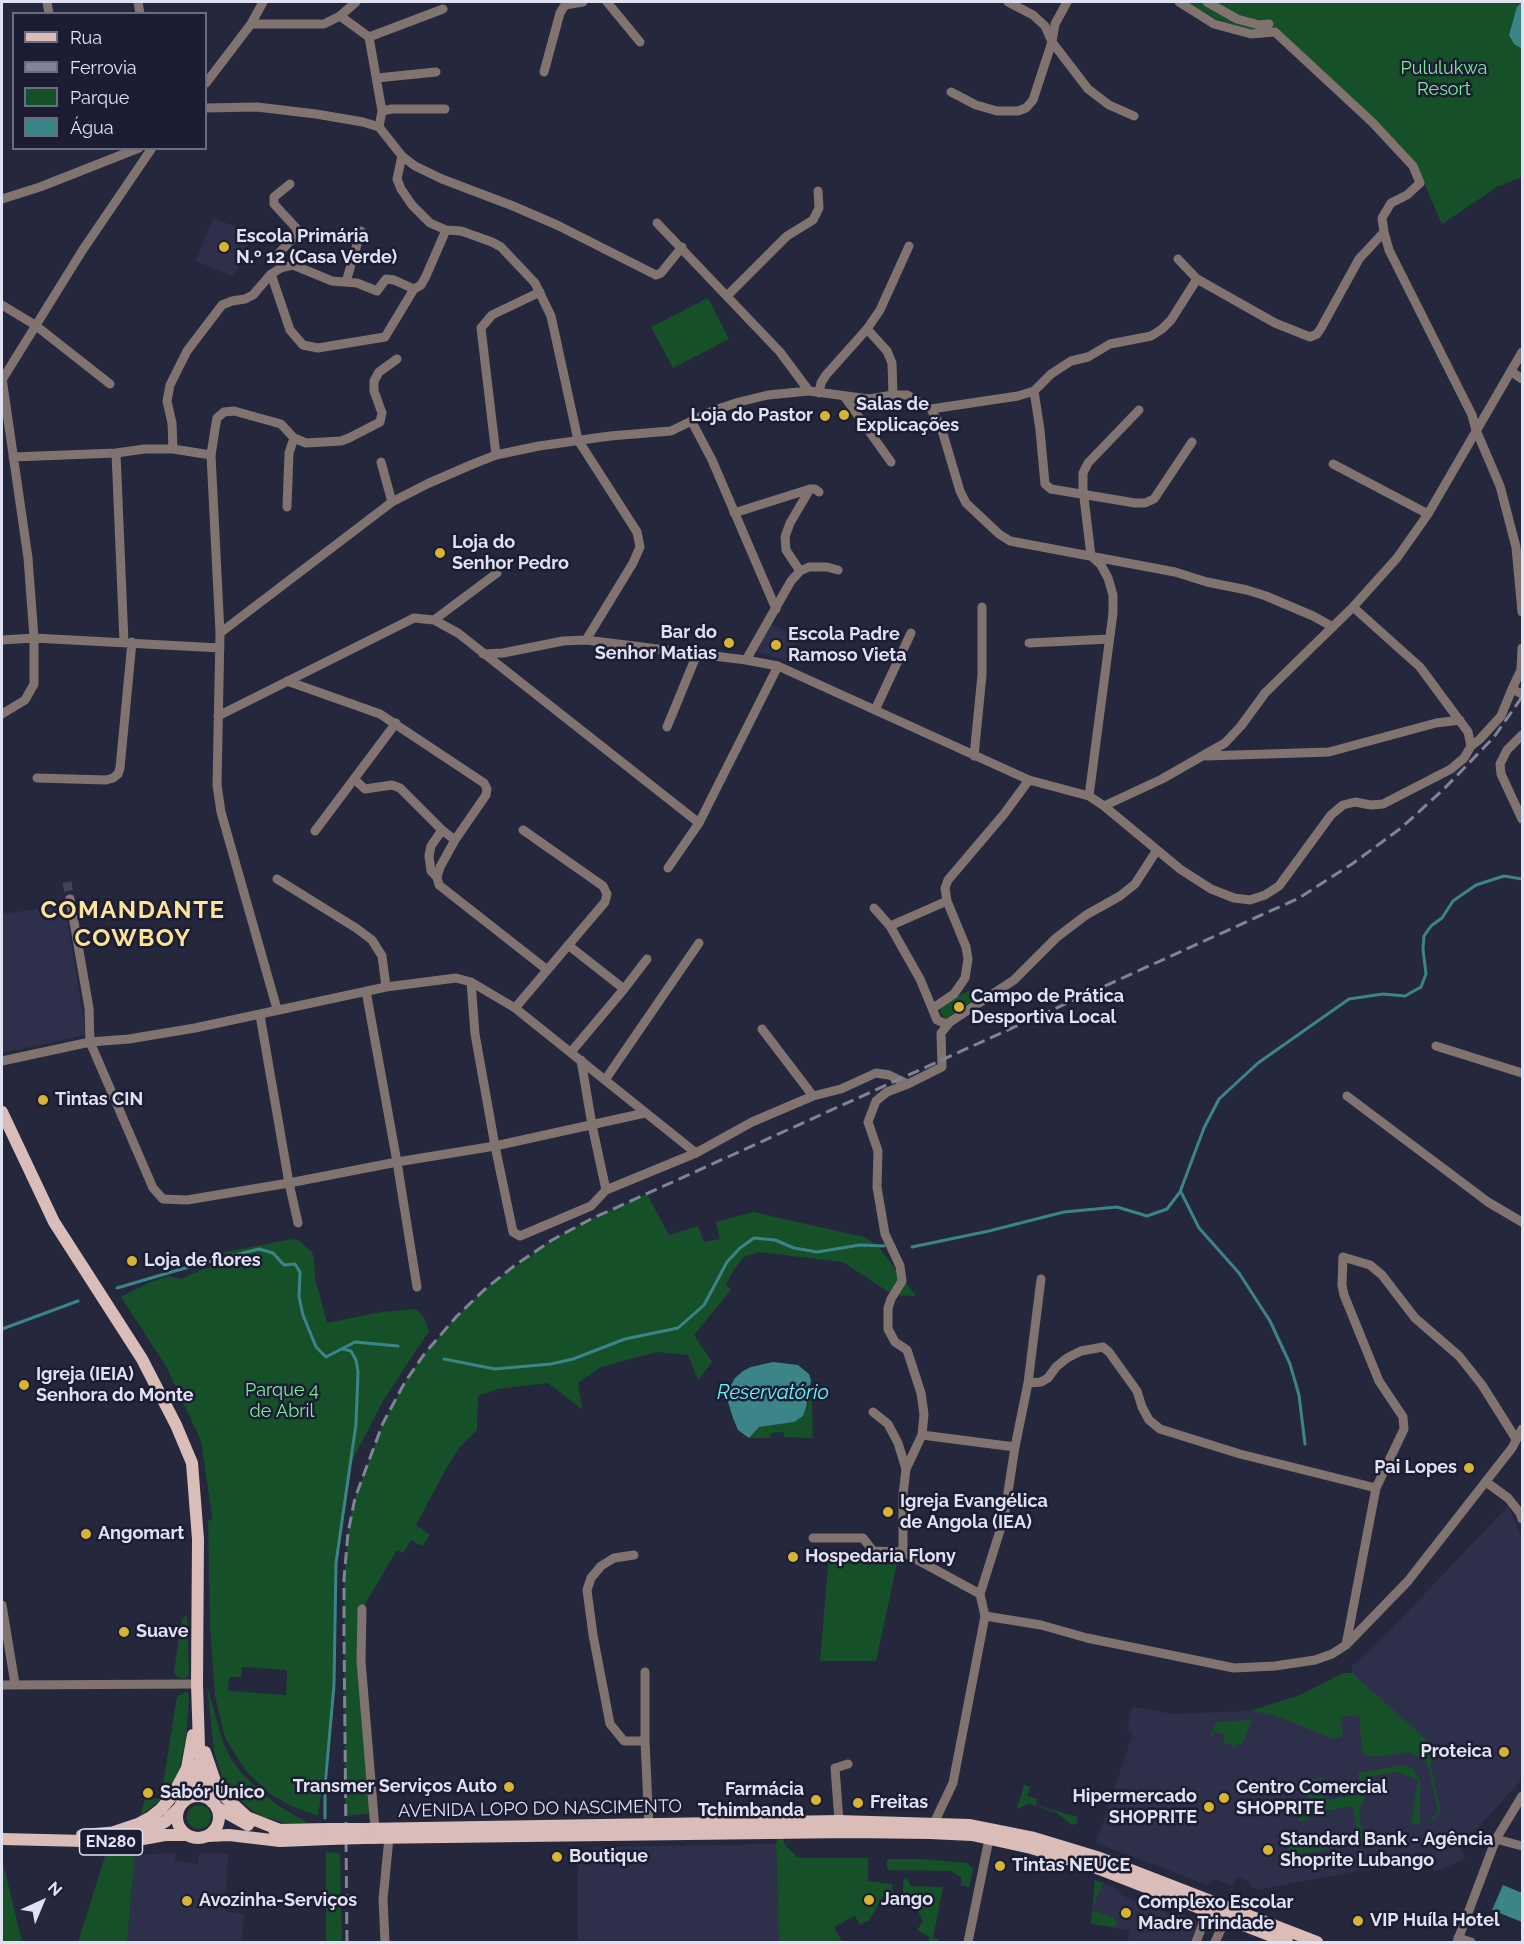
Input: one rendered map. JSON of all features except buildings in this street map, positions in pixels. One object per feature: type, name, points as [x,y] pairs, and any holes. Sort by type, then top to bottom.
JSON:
[{"type":"main road","points":[[2,1112],[54,1221],[142,1359],[176,1425],[192,1463],[198,1539],[197,1707],[199,1746],[206,1789],[219,1820],[208,1836],[195,1838],[187,1835],[177,1821],[181,1805],[191,1790],[195,1777],[199,1746]]},
{"type":"main road","points":[[197,1707],[206,1755],[215,1781],[224,1796],[247,1817],[280,1830]]},
{"type":"main road","points":[[111,1833],[151,1817],[173,1795],[187,1768],[197,1707]]},
{"type":"main road","points":[[181,1805],[194,1796],[207,1798],[214,1805]]},
{"type":"main road","name":"EN280","points":[[2,1839],[144,1830],[156,1827],[181,1805]]},
{"type":"main road","name":"AVENIDA LOPO DO NASCIMENTO","points":[[214,1805],[250,1826],[330,1834]]},
{"type":"main road","name":"AVENIDA LOPO DO NASCIMENTO","points":[[367,1832],[389,1838],[839,1821],[934,1823],[980,1827],[1062,1845],[1137,1871],[1317,1942]]},
{"type":"main road","name":"AVENIDA LOPO DO NASCIMENTO","points":[[208,1836],[229,1834],[280,1841],[330,1834],[367,1832],[649,1829],[961,1834],[1050,1853],[1094,1867],[1287,1942]]},
{"type":"main road","name":"EN280","points":[[33,1838],[104,1842],[139,1840],[176,1834],[187,1835]]},
{"type":"street","points":[[207,82],[251,24],[263,2]]},
{"type":"street","points":[[251,24],[324,24],[340,16],[356,2]]},
{"type":"street","points":[[544,72],[560,13],[565,5],[583,2]]},
{"type":"street","points":[[607,2],[640,42]]},
{"type":"street","points":[[1008,2],[1033,15],[1045,26],[1052,42],[1088,89],[1109,105],[1134,116]]},
{"type":"street","points":[[951,92],[976,105],[996,111],[1018,111],[1026,108],[1033,100],[1052,42],[1055,24],[1067,2]]},
{"type":"street","points":[[1179,2],[1214,24],[1251,34],[1275,32],[1372,122],[1413,166],[1420,183],[1407,195],[1391,202],[1382,218],[1384,232],[1389,250],[1472,415],[1500,486],[1519,546],[1522,612]]},
{"type":"street","points":[[1207,2],[1237,19],[1258,25],[1269,24]]},
{"type":"street","points":[[369,37],[443,9]]},
{"type":"street","points":[[340,16],[369,37],[382,111],[379,127]]},
{"type":"street","points":[[377,78],[436,72]]},
{"type":"street","points":[[207,108],[257,107],[363,122],[379,127],[402,156],[415,166],[556,225],[656,275],[661,273],[682,247]]},
{"type":"street","points":[[382,111],[392,109],[445,110]]},
{"type":"street","points":[[2,199],[40,187],[134,150]]},
{"type":"street","points":[[2,714],[25,700],[34,684],[34,638],[28,558],[2,379],[82,251],[151,150]]},
{"type":"street","points":[[402,156],[397,179],[401,189],[412,205],[430,223],[446,230],[461,231],[492,242],[501,247],[531,277],[540,292],[553,325],[578,440],[637,532],[640,547],[633,563],[586,640]]},
{"type":"street","points":[[281,268],[276,256],[296,235],[297,230],[274,204],[274,197],[290,184]]},
{"type":"street","points":[[727,296],[787,236],[813,220],[819,208],[818,191]]},
{"type":"street","points":[[657,223],[780,352],[809,391]]},
{"type":"street","points":[[271,274],[290,330],[303,345],[318,348],[385,337],[414,289],[421,285],[446,230]]},
{"type":"street","points":[[346,282],[362,231]]},
{"type":"street","points":[[1178,260],[1197,279],[1275,323],[1310,337],[1317,334],[1321,328],[1359,259],[1384,232]]},
{"type":"street","points":[[819,393],[821,382],[826,375],[867,329],[880,310],[909,246]]},
{"type":"street","points":[[173,449],[172,423],[167,401],[170,385],[177,368],[203,328],[222,305],[253,295],[271,274],[281,268],[294,265],[332,281],[357,283],[377,291],[386,279],[414,289]]},
{"type":"street","points":[[931,409],[1018,396],[1034,391],[1051,374],[1071,361],[1088,357],[1110,344],[1151,336],[1162,329],[1182,304],[1197,279]]},
{"type":"street","points":[[496,455],[481,328],[492,315],[540,292]]},
{"type":"street","points":[[2,305],[35,325],[110,384]]},
{"type":"street","points":[[867,329],[887,351],[892,363],[893,395]]},
{"type":"street","points":[[1104,806],[1204,756],[1225,743],[1241,726],[1265,693],[1292,664],[1353,607],[1396,558],[1428,514],[1522,352]]},
{"type":"street","points":[[278,1010],[221,812],[217,784],[220,633],[211,455],[217,418],[224,412],[234,411],[274,422],[288,429],[294,438],[306,443],[341,441],[374,427],[380,422],[382,413],[374,391],[374,381],[379,372],[397,359]]},
{"type":"street","points":[[1512,372],[1522,379]]},
{"type":"street","points":[[220,633],[392,502],[427,484],[496,455],[578,440],[671,431],[712,411],[739,402],[768,395],[809,391],[869,399],[907,395],[931,409],[941,428],[960,491],[966,503],[999,534],[1011,541],[1174,572],[1207,582],[1247,590],[1304,612],[1334,627]]},
{"type":"street","points":[[1034,391],[1045,484],[1051,489],[1145,503],[1154,499],[1192,442]]},
{"type":"street","points":[[844,396],[891,462]]},
{"type":"street","points":[[1089,796],[1113,614],[1113,595],[1101,565],[1091,556],[1083,473],[1088,463],[1139,410]]},
{"type":"street","points":[[692,422],[712,460],[776,609]]},
{"type":"street","points":[[287,507],[289,453],[294,438]]},
{"type":"street","points":[[13,457],[116,453],[145,449],[173,449],[211,455]]},
{"type":"street","points":[[37,778],[106,780],[118,774],[120,768],[128,642],[116,453]]},
{"type":"street","points":[[381,462],[392,502]]},
{"type":"street","points":[[1333,464],[1428,514]]},
{"type":"street","points":[[734,513],[815,490],[790,523],[785,537],[786,550],[800,571]]},
{"type":"street","points":[[746,660],[800,571],[809,567],[827,567],[838,570]]},
{"type":"street","points":[[434,620],[497,573]]},
{"type":"street","points":[[974,756],[982,675],[982,607]]},
{"type":"street","points":[[1353,607],[1420,668],[1468,732],[1471,746]]},
{"type":"street","points":[[218,716],[414,618],[434,620],[458,633],[699,823]]},
{"type":"street","points":[[875,710],[911,633]]},
{"type":"street","points":[[2,640],[34,638],[220,648]]},
{"type":"street","points":[[1029,643],[1109,639]]},
{"type":"street","points":[[483,654],[503,653],[563,641],[586,640],[778,666],[1029,780],[1089,796],[1180,869],[1212,889],[1234,898],[1250,900],[1266,895],[1279,885],[1330,815],[1342,805],[1355,802],[1371,805],[1383,804],[1451,769],[1464,758],[1471,746],[1501,716],[1521,670],[1522,648]]},
{"type":"street","points":[[667,728],[697,654]]},
{"type":"street","points":[[668,868],[699,823],[778,666]]},
{"type":"street","points":[[287,681],[368,708],[396,723],[484,783],[487,789],[486,795],[455,840],[440,867],[437,877],[439,885],[546,969]]},
{"type":"street","points":[[1512,689],[1522,694]]},
{"type":"street","points":[[1204,756],[1329,752],[1436,723],[1460,720]]},
{"type":"street","points":[[315,831],[396,723]]},
{"type":"street","points":[[1522,735],[1507,750],[1500,764],[1501,774],[1522,819]]},
{"type":"street","points":[[354,779],[365,789],[392,785],[400,788],[455,840]]},
{"type":"street","points":[[933,1008],[954,994],[965,978],[968,959],[966,947],[947,901],[945,888],[948,880],[1005,814],[1029,780]]},
{"type":"street","points":[[437,877],[431,871],[429,856],[431,846],[442,830]]},
{"type":"street","points":[[515,1008],[604,902],[607,894],[603,885],[523,830]]},
{"type":"street","points":[[903,1552],[903,1495],[906,1469],[922,1435],[924,1414],[908,1350],[895,1342],[888,1329],[888,1308],[902,1281],[900,1266],[885,1234],[877,1187],[878,1151],[868,1122],[876,1101],[887,1092],[942,1067],[941,1033],[950,1022],[1014,980],[1056,938],[1135,884],[1157,850]]},
{"type":"street","points":[[277,879],[372,940],[382,956],[386,987]]},
{"type":"street","points":[[70,899],[89,1008],[90,1042],[153,1188],[163,1199],[187,1200],[289,1184],[397,1161],[495,1146],[645,1113]]},
{"type":"street","points":[[890,926],[947,901]]},
{"type":"street","points":[[874,908],[890,926],[920,979],[937,1020],[950,1022]]},
{"type":"street","points":[[605,1080],[699,942]]},
{"type":"street","points":[[568,945],[624,989]]},
{"type":"street","points":[[572,1052],[647,959]]},
{"type":"street","points":[[2,1061],[90,1042],[129,1039],[260,1015],[386,987],[456,978],[471,982],[515,1008],[696,1153]]},
{"type":"street","points":[[471,982],[476,1034],[495,1146],[513,1232],[520,1236],[591,1206],[606,1191],[696,1153],[752,1122],[813,1096],[841,1089],[876,1073],[889,1075],[908,1084]]},
{"type":"street","points":[[366,991],[417,1287]]},
{"type":"street","points":[[260,1015],[289,1184],[298,1223]]},
{"type":"street","points":[[762,1029],[813,1096]]},
{"type":"street","points":[[1436,1046],[1522,1073]]},
{"type":"street","points":[[582,1060],[592,1125],[606,1191]]},
{"type":"street","points":[[1347,1096],[1488,1202],[1522,1222]]},
{"type":"street","points":[[1346,1645],[1376,1488],[1404,1429],[1403,1417],[1379,1381],[1344,1295],[1343,1257],[1370,1265],[1382,1275],[1415,1318],[1459,1356],[1502,1413],[1516,1439]]},
{"type":"street","points":[[934,1823],[953,1783],[985,1617],[981,1594],[1004,1518],[1028,1383],[1041,1279]]},
{"type":"street","points":[[1028,1383],[1041,1382],[1048,1378],[1061,1362],[1081,1351],[1103,1347],[1137,1391],[1149,1420],[1160,1429],[1240,1454],[1376,1488]]},
{"type":"street","points":[[873,1412],[888,1424],[906,1469]]},
{"type":"street","points":[[985,1617],[1041,1625],[1088,1638],[1234,1668],[1315,1660],[1332,1654],[1346,1645],[1408,1581],[1512,1448],[1522,1429]]},
{"type":"street","points":[[922,1435],[1015,1448]]},
{"type":"street","points":[[1486,1482],[1508,1498],[1522,1519]]},
{"type":"street","points":[[813,1538],[864,1538],[873,1551],[903,1552],[981,1594]]},
{"type":"street","points":[[634,1555],[614,1558],[600,1566],[591,1578],[587,1590],[610,1724],[624,1741],[645,1741]]},
{"type":"street","points":[[2,1605],[15,1684]]},
{"type":"street","points":[[362,1609],[361,1661],[367,1832]]},
{"type":"street","points":[[645,1672],[649,1829]]},
{"type":"street","points":[[2,1685],[197,1684]]},
{"type":"street","points":[[839,1821],[836,1768],[848,1764]]},
{"type":"street","points":[[1470,1942],[1458,1940],[1496,1839],[1522,1796]]},
{"type":"street","points":[[385,1942],[383,1899],[389,1838]]},
{"type":"street","points":[[968,1942],[989,1839]]},
{"type":"street","points":[[1496,1839],[1522,1846]]},
{"type":"street","points":[[1196,1942],[1203,1924],[1203,1915],[1197,1906]]},
{"type":"street","points":[[1215,1942],[1222,1927],[1227,1923],[1235,1922]]},
{"type":"shaded area","name":"Escola Primária N.º 12 (Casa Verde)","points":[[213,218],[252,233],[234,277],[196,261]]},
{"type":"shaded area","name":"Escola Padre Ramoso Vieta","points":[[771,624],[797,638],[785,660],[755,651]]},
{"type":"shaded area","points":[[65,905],[86,1035],[2,1053],[2,914]]},
{"type":"shaded area","points":[[1508,1506],[1522,1537],[1522,1779],[1460,1848],[1465,1859],[1434,1872],[1426,1858],[1257,1890],[1249,1884],[1249,1881],[1237,1877],[1233,1886],[1215,1879],[1208,1885],[1096,1843],[1133,1733],[1127,1731],[1132,1707],[1173,1714],[1250,1711],[1300,1695],[1343,1673],[1352,1673],[1352,1666],[1381,1640]]},
{"type":"shaded area","points":[[776,1844],[779,1942],[578,1942],[578,1857],[591,1857],[592,1847]]},
{"type":"shaded area","points":[[175,1853],[175,1861],[198,1864],[199,1853],[228,1854],[225,1911],[244,1914],[241,1942],[127,1942],[135,1855]]},
{"type":"shaded area","points":[[1095,1880],[1114,1887],[1123,1896],[1176,1916],[1181,1914],[1193,1917],[1198,1924],[1191,1942],[1128,1942],[1130,1930],[1091,1924]]},
{"type":"green space","name":"Pululukwa Resort","points":[[1186,2],[1522,2],[1522,177],[1497,187],[1442,224],[1416,164],[1275,29],[1249,30],[1216,19]]},
{"type":"green space","points":[[708,298],[729,339],[673,368],[651,327]]},
{"type":"green space","name":"Campo de Prática Desportiva Local","points":[[971,990],[979,1010],[946,1024],[938,1005]]},
{"type":"green space","points":[[647,1194],[669,1235],[698,1226],[704,1242],[720,1239],[716,1222],[753,1212],[864,1237],[877,1245],[916,1296],[893,1295],[843,1262],[759,1252],[744,1257],[733,1271],[726,1285],[731,1290],[694,1335],[712,1362],[698,1380],[688,1355],[657,1352],[601,1367],[578,1383],[582,1409],[548,1383],[498,1389],[478,1396],[477,1430],[460,1447],[447,1467],[416,1525],[430,1535],[422,1546],[411,1540],[403,1553],[397,1550],[362,1609],[373,1813],[345,1816],[344,1579],[348,1533],[355,1498],[383,1423],[405,1382],[425,1353],[457,1316],[484,1290],[552,1240],[591,1219]]},
{"type":"green space","name":"Parque 4 de Abril","points":[[293,1239],[300,1241],[312,1252],[315,1278],[327,1323],[381,1312],[416,1309],[424,1318],[429,1331],[383,1401],[349,1467],[336,1563],[334,1685],[318,1816],[291,1806],[269,1793],[246,1771],[225,1738],[215,1696],[210,1626],[208,1521],[212,1520],[212,1516],[201,1441],[166,1366],[121,1297],[150,1282],[169,1276],[182,1279],[200,1270],[219,1265],[225,1252]],"holes":[[[242,1667],[287,1670],[286,1695],[228,1691],[229,1677],[241,1677]]]},
{"type":"green space","points":[[811,1380],[813,1438],[784,1437],[784,1432],[771,1433],[771,1438],[749,1438],[759,1427],[794,1422],[803,1416],[807,1408]]},
{"type":"green space","points":[[829,1553],[898,1559],[876,1661],[820,1661]]},
{"type":"green space","points":[[187,1615],[189,1674],[186,1678],[180,1678],[174,1672],[182,1619]]},
{"type":"green space","points":[[1343,1673],[1352,1673],[1432,1745],[1428,1749],[1434,1755],[1430,1764],[1441,1812],[1431,1822],[1438,1811],[1428,1765],[1424,1760],[1409,1752],[1376,1757],[1365,1755],[1362,1752],[1359,1715],[1341,1717],[1343,1736],[1333,1739],[1274,1715],[1250,1711],[1300,1695]]},
{"type":"green space","points":[[207,1686],[223,1742],[231,1759],[244,1776],[277,1805],[308,1823],[285,1823],[261,1816],[230,1790],[223,1779],[214,1751]]},
{"type":"green space","points":[[187,1691],[189,1697],[186,1738],[179,1771],[163,1798],[140,1816],[145,1798],[158,1799],[160,1785],[163,1784],[177,1697]]},
{"type":"green space","points":[[1252,1720],[1242,1745],[1237,1743],[1235,1747],[1223,1742],[1225,1735],[1215,1731],[1212,1738],[1210,1737],[1216,1722]]},
{"type":"green space","points":[[1402,1765],[1412,1768],[1420,1780],[1420,1825],[1411,1824],[1418,1780],[1398,1772],[1372,1776],[1359,1812],[1364,1842],[1285,1857],[1293,1836],[1305,1834],[1308,1848],[1358,1839],[1353,1806],[1309,1814],[1308,1820],[1298,1822],[1310,1790],[1297,1785],[1299,1781],[1321,1778],[1325,1800],[1362,1794],[1358,1773]]},
{"type":"green space","points":[[1024,1785],[1030,1787],[1027,1796],[1037,1799],[1036,1805],[1078,1817],[1076,1824],[1072,1825],[1057,1813],[1035,1805],[1028,1804],[1017,1809]]},
{"type":"green space","points":[[199,1805],[207,1809],[211,1817],[207,1825],[199,1829],[191,1825],[187,1817],[191,1809]]},
{"type":"green space","points":[[778,1837],[783,1837],[785,1845],[798,1858],[868,1858],[868,1881],[892,1884],[893,1896],[884,1896],[869,1920],[860,1925],[855,1916],[834,1927],[842,1942],[779,1942],[776,1844]]},
{"type":"green space","points":[[326,1852],[340,1853],[342,1942],[326,1942]]},
{"type":"green space","points":[[106,1853],[135,1855],[127,1942],[78,1942]]},
{"type":"green space","points":[[2,1859],[22,1942],[2,1942]]},
{"type":"green space","points":[[887,1859],[967,1863],[973,1869],[969,1887],[961,1885],[961,1877],[951,1871],[889,1870]]},
{"type":"green space","points":[[906,1878],[910,1886],[943,1887],[933,1938],[939,1941],[928,1941],[930,1937],[917,1930],[923,1921],[911,1897],[903,1896],[903,1881]]},
{"type":"green space","points":[[1095,1880],[1103,1883],[1092,1909]]},
{"type":"green space","points":[[1092,1910],[1118,1920],[1115,1927],[1091,1924]]},
{"type":"water","points":[[1522,2],[1521,48],[1514,44],[1509,35],[1517,7]]},
{"type":"water","name":"Reservatório","points":[[773,1362],[798,1365],[809,1374],[811,1380],[806,1408],[803,1416],[794,1422],[759,1427],[749,1438],[738,1430],[733,1418],[728,1402],[730,1387],[743,1371]]},
{"type":"water","points":[[1503,1885],[1522,1893],[1522,1922],[1492,1910]]},
{"type":"waterway","points":[[912,1247],[1064,1212],[1117,1207],[1147,1216],[1167,1209],[1180,1192],[1204,1128],[1219,1099],[1258,1063],[1349,999],[1383,994],[1405,996],[1421,987],[1426,974],[1424,936],[1431,926],[1442,918],[1453,901],[1476,885],[1504,876],[1522,879]]},
{"type":"waterway","points":[[1181,1192],[1199,1228],[1239,1273],[1270,1321],[1290,1364],[1299,1395],[1305,1444]]},
{"type":"waterway","points":[[444,1359],[495,1369],[551,1364],[573,1359],[625,1339],[678,1328],[704,1305],[727,1262],[740,1248],[754,1238],[775,1240],[794,1248],[817,1252],[860,1245],[884,1246]]},
{"type":"waterway","points":[[117,1288],[259,1249],[273,1253],[284,1265],[295,1264],[300,1272],[299,1297],[303,1315],[316,1347],[326,1357],[355,1342],[398,1346]]},
{"type":"waterway","points":[[2,1329],[78,1301]]},
{"type":"waterway","points":[[325,1818],[325,1786],[334,1685],[336,1563],[356,1424],[358,1372],[356,1360],[351,1351],[343,1349]]},
{"type":"tunnel","points":[[67,882],[70,899]]},
{"type":"railway","points":[[347,1942],[344,1579],[348,1533],[355,1498],[383,1423],[405,1382],[425,1353],[457,1316],[514,1266],[552,1240],[591,1219],[1299,898],[1352,864],[1401,828],[1444,789],[1494,737],[1522,697]]},
{"type":"place","name":"Escola Primária N.º 12 (Casa Verde)","points":[[224,247]]},
{"type":"place","name":"Salas de Explicações","points":[[844,415]]},
{"type":"place","name":"Loja do Pastor","points":[[825,416]]},
{"type":"place","name":"Loja do Senhor Pedro","points":[[440,553]]},
{"type":"place","name":"Bar do Senhor Matias","points":[[729,643]]},
{"type":"place","name":"Escola Padre Ramoso Vieta","points":[[776,645]]},
{"type":"place","name":"Campo de Prática Desportiva Local","points":[[959,1007]]},
{"type":"place","name":"Tintas CIN","points":[[43,1100]]},
{"type":"place","name":"Loja de flores","points":[[132,1261]]},
{"type":"place","name":"Igreja (IEIA) Senhora do Monte","points":[[24,1385]]},
{"type":"place","name":"Pai Lopes","points":[[1469,1468]]},
{"type":"place","name":"Igreja Evangélica de Angola (IEA)","points":[[888,1512]]},
{"type":"place","name":"Angomart","points":[[86,1534]]},
{"type":"place","name":"Hospedaria Flony","points":[[793,1557]]},
{"type":"place","name":"Suave","points":[[124,1632]]},
{"type":"place","name":"Proteica","points":[[1504,1752]]},
{"type":"place","name":"Transmer Serviços Auto","points":[[509,1787]]},
{"type":"place","name":"Sabór Único","points":[[148,1793]]},
{"type":"place","name":"Centro Comercial SHOPRITE","points":[[1224,1798]]},
{"type":"place","name":"Farmácia Tchimbanda","points":[[816,1800]]},
{"type":"place","name":"Freitas","points":[[858,1803]]},
{"type":"place","name":"Hipermercado SHOPRITE","points":[[1209,1807]]},
{"type":"place","name":"Standard Bank - Agência Shoprite Lubango","points":[[1268,1850]]},
{"type":"place","name":"Boutique","points":[[557,1857]]},
{"type":"place","name":"Tintas NEUCE","points":[[1000,1866]]},
{"type":"place","name":"Jango","points":[[869,1900]]},
{"type":"place","name":"Avozinha-Serviços","points":[[187,1901]]},
{"type":"place","name":"Complexo Escolar Madre Trindade","points":[[1126,1913]]},
{"type":"place","name":"VIP Huíla Hotel","points":[[1358,1921]]},
{"type":"district","name":"COMANDANTE COWBOY","points":[[133,925]]}]
